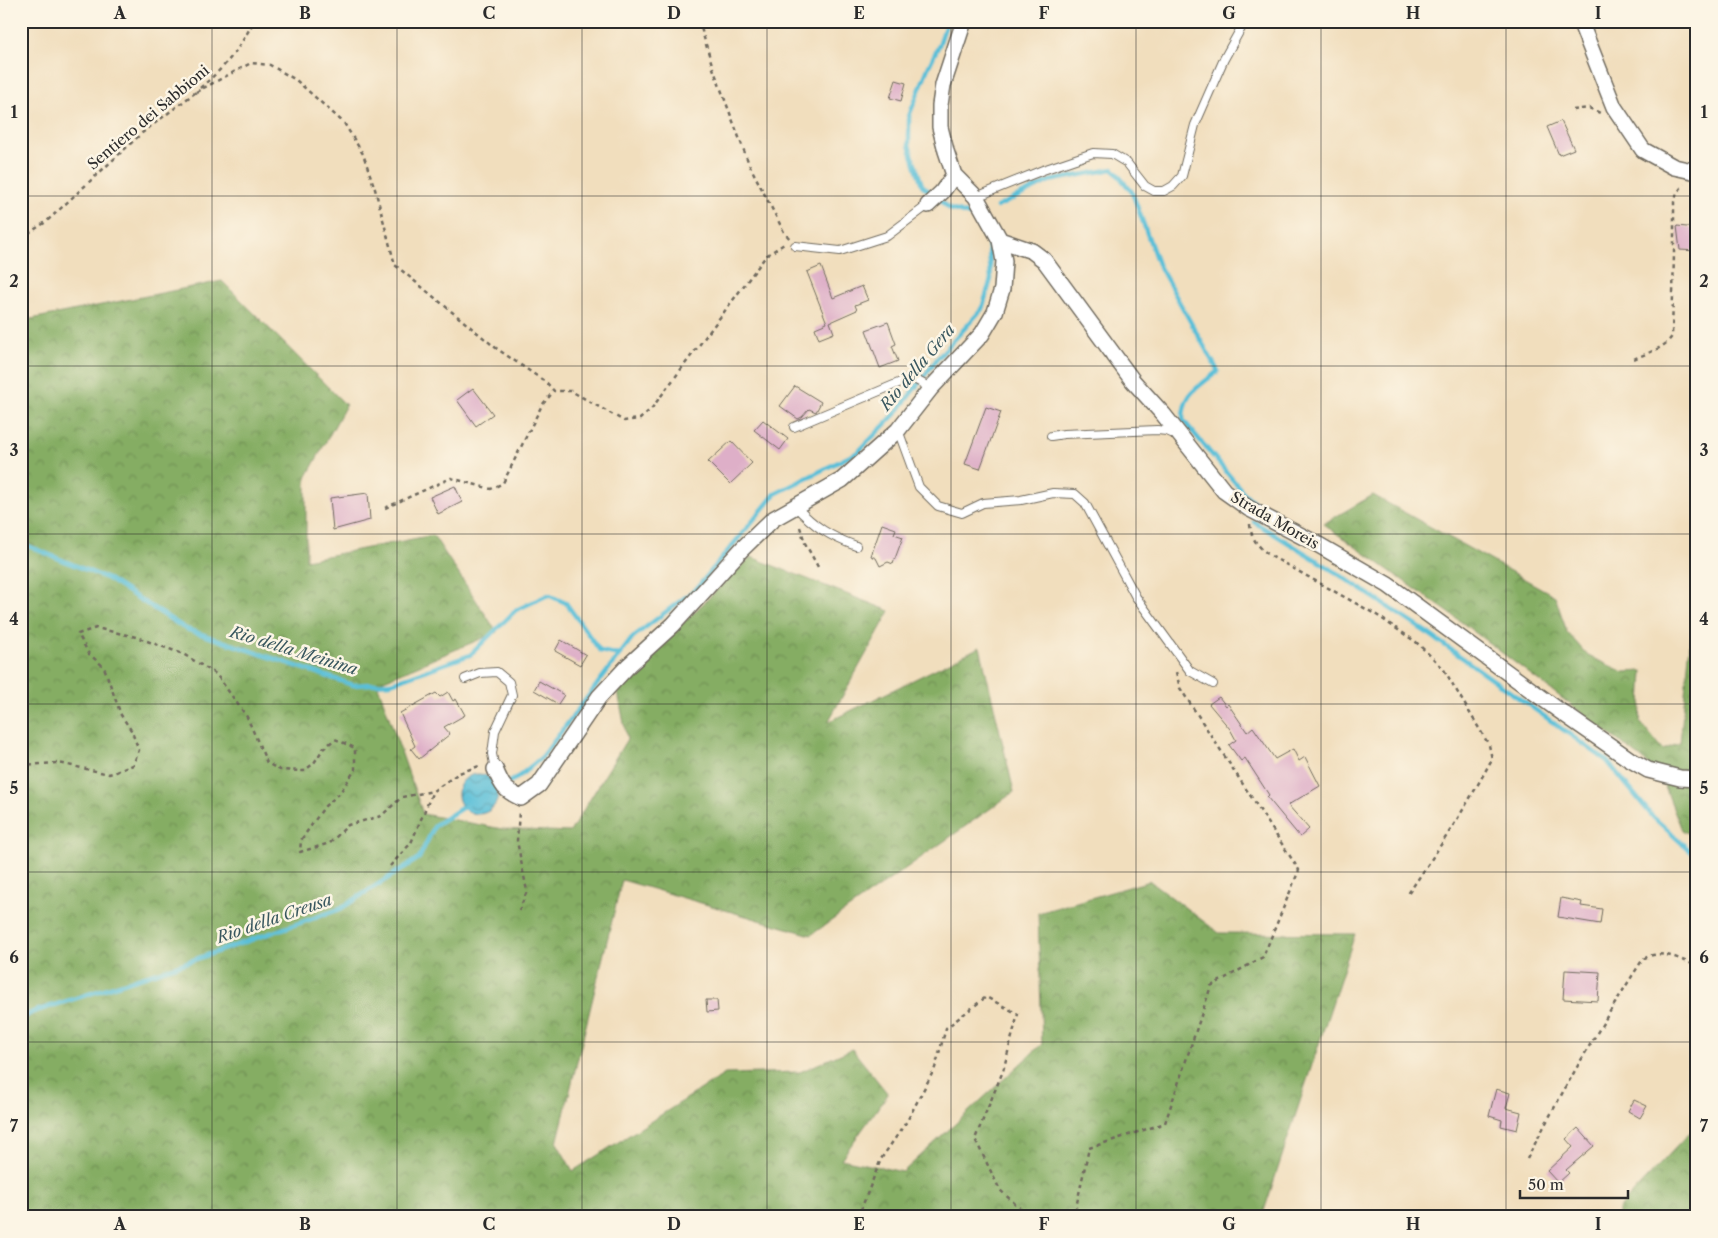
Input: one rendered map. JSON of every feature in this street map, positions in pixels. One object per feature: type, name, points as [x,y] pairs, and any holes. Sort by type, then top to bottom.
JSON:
[{"type":"street","points":[[495,769],[502,785],[508,792],[521,798],[539,785],[599,697],[629,664],[673,625],[742,549],[773,519],[842,480],[898,430],[926,385],[982,334],[995,312],[1002,289],[1004,261],[1000,240],[976,198],[954,175],[940,127],[940,105],[943,85],[964,21]]},
{"type":"street","points":[[1580,21],[1614,107],[1643,150],[1674,168],[1695,177]]},
{"type":"street","points":[[928,204],[942,192],[954,175]]},
{"type":"street","name":"Strada Moreis","points":[[1000,240],[1032,252],[1044,260],[1133,381],[1163,414],[1224,491],[1248,508],[1317,544],[1388,585],[1629,760],[1648,770],[1680,778],[1697,779]]},
{"type":"lane","points":[[976,198],[1042,170],[1093,153],[1112,154],[1126,163],[1145,186],[1154,190],[1164,191],[1173,186],[1182,176],[1195,124],[1224,59],[1245,21]]},
{"type":"lane","points":[[795,246],[840,252],[887,236],[928,204]]},
{"type":"lane","points":[[794,427],[908,379],[914,379],[926,385]]},
{"type":"lane","points":[[898,430],[919,487],[938,506],[962,512],[984,502],[1021,500],[1053,493],[1074,494],[1085,503],[1136,597],[1190,671],[1213,684]]},
{"type":"lane","points":[[1050,436],[1157,430],[1167,431],[1180,437]]},
{"type":"lane","points":[[794,506],[811,523],[837,539],[856,546]]},
{"type":"lane","points":[[465,679],[480,673],[497,672],[509,682],[512,695],[495,731],[492,754],[495,769]]},
{"type":"path","name":"Sentiero dei Sabbioni","points":[[21,238],[46,222],[142,133],[196,92],[222,69],[240,48],[254,21]]},
{"type":"path","points":[[699,21],[713,68],[749,164],[784,232],[795,246]]},
{"type":"path","points":[[196,92],[251,63],[270,65],[296,80],[344,123],[364,154],[395,265],[496,348],[547,383],[554,391],[571,391],[624,421],[640,419],[652,408],[766,256],[783,244],[795,246]]},
{"type":"path","points":[[1634,359],[1663,346],[1672,336],[1674,202],[1680,188],[1695,177]]},
{"type":"path","points":[[385,508],[451,478],[491,489],[503,483],[542,405],[554,391]]},
{"type":"path","points":[[794,506],[805,543],[818,566]]},
{"type":"path","points":[[1248,508],[1251,534],[1256,544],[1262,549],[1375,614],[1416,642],[1443,668],[1489,745],[1492,759],[1484,775],[1445,840],[1408,894]]},
{"type":"path","points":[[21,765],[59,763],[109,774],[133,764],[139,750],[131,730],[121,715],[104,667],[88,654],[78,634],[96,628],[136,637],[183,654],[216,674],[247,717],[267,763],[280,770],[304,771],[314,763],[323,749],[335,739],[355,748],[356,770],[339,794],[325,806],[301,840],[300,852],[330,843],[348,825],[380,816],[402,797],[433,791],[459,773],[481,764],[495,769]]},
{"type":"path","points":[[1071,1217],[1075,1212],[1089,1148],[1165,1124],[1211,986],[1263,957],[1299,870],[1180,688],[1175,669]]},
{"type":"path","points":[[390,866],[411,843],[433,791]]},
{"type":"path","points":[[519,912],[527,891],[517,841],[521,798]]},
{"type":"path","points":[[1527,1159],[1558,1098],[1612,1006],[1643,959],[1657,953],[1669,955],[1697,966]]},
{"type":"path","points":[[856,1217],[860,1212],[881,1159],[907,1121],[935,1068],[946,1028],[986,996],[1018,1014],[1003,1071],[975,1139],[1000,1190],[1032,1217]]},
{"type":"green space","points":[[222,281],[346,405],[306,478],[306,560],[433,535],[497,632],[377,683],[423,814],[502,829],[570,832],[627,739],[617,687],[751,557],[890,611],[828,722],[980,647],[1014,792],[811,935],[622,880],[557,1143],[573,1171],[725,1074],[800,1072],[852,1049],[888,1094],[841,1159],[903,1172],[1042,1044],[1038,913],[1150,881],[1219,933],[1355,934],[1262,1217],[21,1217],[21,321]]},
{"type":"green space","points":[[1373,495],[1555,596],[1567,632],[1588,656],[1624,672],[1643,671],[1640,722],[1663,750],[1680,743],[1690,644],[1697,604],[1697,838],[1682,830],[1665,787],[1645,761],[1448,612],[1323,524]]},
{"type":"green space","points":[[1697,1125],[1697,1217],[1618,1217],[1618,1209]]},
{"type":"water","points":[[478,774],[492,780],[498,794],[492,808],[478,814],[464,808],[458,794],[464,780]]},
{"type":"building","points":[[896,80],[906,83],[901,101],[890,98]]},
{"type":"building","points":[[1561,121],[1574,149],[1559,155],[1547,127]]},
{"type":"building","points":[[1677,226],[1697,228],[1697,251],[1680,250]]},
{"type":"building","points":[[821,266],[833,298],[862,286],[868,300],[855,305],[857,310],[830,322],[834,333],[819,339],[815,328],[827,323],[807,272]]},
{"type":"building","points":[[888,322],[896,344],[892,346],[898,361],[880,368],[866,330]]},
{"type":"building","points":[[795,386],[821,402],[816,412],[809,409],[798,419],[780,406]]},
{"type":"building","points":[[473,388],[493,414],[476,426],[457,400]]},
{"type":"building","points":[[986,407],[1001,412],[980,469],[965,464]]},
{"type":"building","points":[[763,420],[788,439],[780,450],[754,430]]},
{"type":"building","points":[[731,441],[752,463],[730,484],[708,462]]},
{"type":"building","points":[[455,486],[462,502],[438,514],[430,497]]},
{"type":"building","points":[[368,493],[370,520],[333,530],[330,498]]},
{"type":"building","points":[[882,524],[896,529],[894,534],[903,537],[893,564],[888,562],[880,566],[876,558],[871,556]]},
{"type":"building","points":[[561,640],[586,655],[580,665],[555,651]]},
{"type":"building","points":[[539,681],[564,695],[558,704],[534,690]]},
{"type":"building","points":[[448,692],[453,701],[456,699],[465,715],[444,727],[450,734],[419,759],[411,749],[415,746],[400,713],[436,693],[440,697]]},
{"type":"building","points":[[1219,697],[1226,706],[1228,704],[1247,732],[1253,727],[1275,759],[1293,749],[1299,761],[1305,757],[1320,786],[1288,805],[1309,829],[1300,837],[1267,797],[1269,795],[1245,758],[1241,761],[1229,745],[1236,740],[1230,729],[1209,704]]},
{"type":"building","points":[[1561,898],[1582,902],[1581,906],[1602,909],[1600,924],[1558,917]]},
{"type":"building","points":[[1565,970],[1600,972],[1598,1001],[1563,999]]},
{"type":"building","points":[[706,1000],[717,1000],[718,1011],[707,1012]]},
{"type":"building","points":[[1496,1089],[1510,1093],[1506,1108],[1521,1112],[1517,1130],[1501,1126],[1502,1120],[1489,1116]]},
{"type":"building","points":[[1634,1100],[1647,1106],[1640,1118],[1628,1111]]},
{"type":"building","points":[[1578,1128],[1594,1146],[1566,1170],[1569,1173],[1558,1183],[1547,1171],[1573,1147],[1566,1139]]},
{"type":"waterway","name":"Rio della Gera","points":[[505,784],[517,778],[542,757],[633,637],[697,588],[775,494],[858,452],[897,412],[937,359],[982,309],[991,279],[988,235],[976,217],[950,209],[922,185],[909,145],[909,116],[947,21]]},
{"type":"waterway","points":[[997,207],[1049,181],[1113,169],[1132,192],[1158,264],[1218,371],[1193,391],[1186,403],[1183,420],[1243,492],[1257,505]]},
{"type":"waterway","points":[[1254,522],[1323,564],[1429,634],[1607,761],[1653,817],[1697,857]]},
{"type":"waterway","name":"Rio della Meinina","points":[[21,543],[108,579],[186,629],[353,685],[391,683],[470,655],[516,610],[548,595],[566,603],[600,651],[619,655]]},
{"type":"waterway","name":"Rio della Creusa","points":[[21,1019],[33,1012],[173,967],[340,909],[419,858],[435,825],[468,804]]}]
